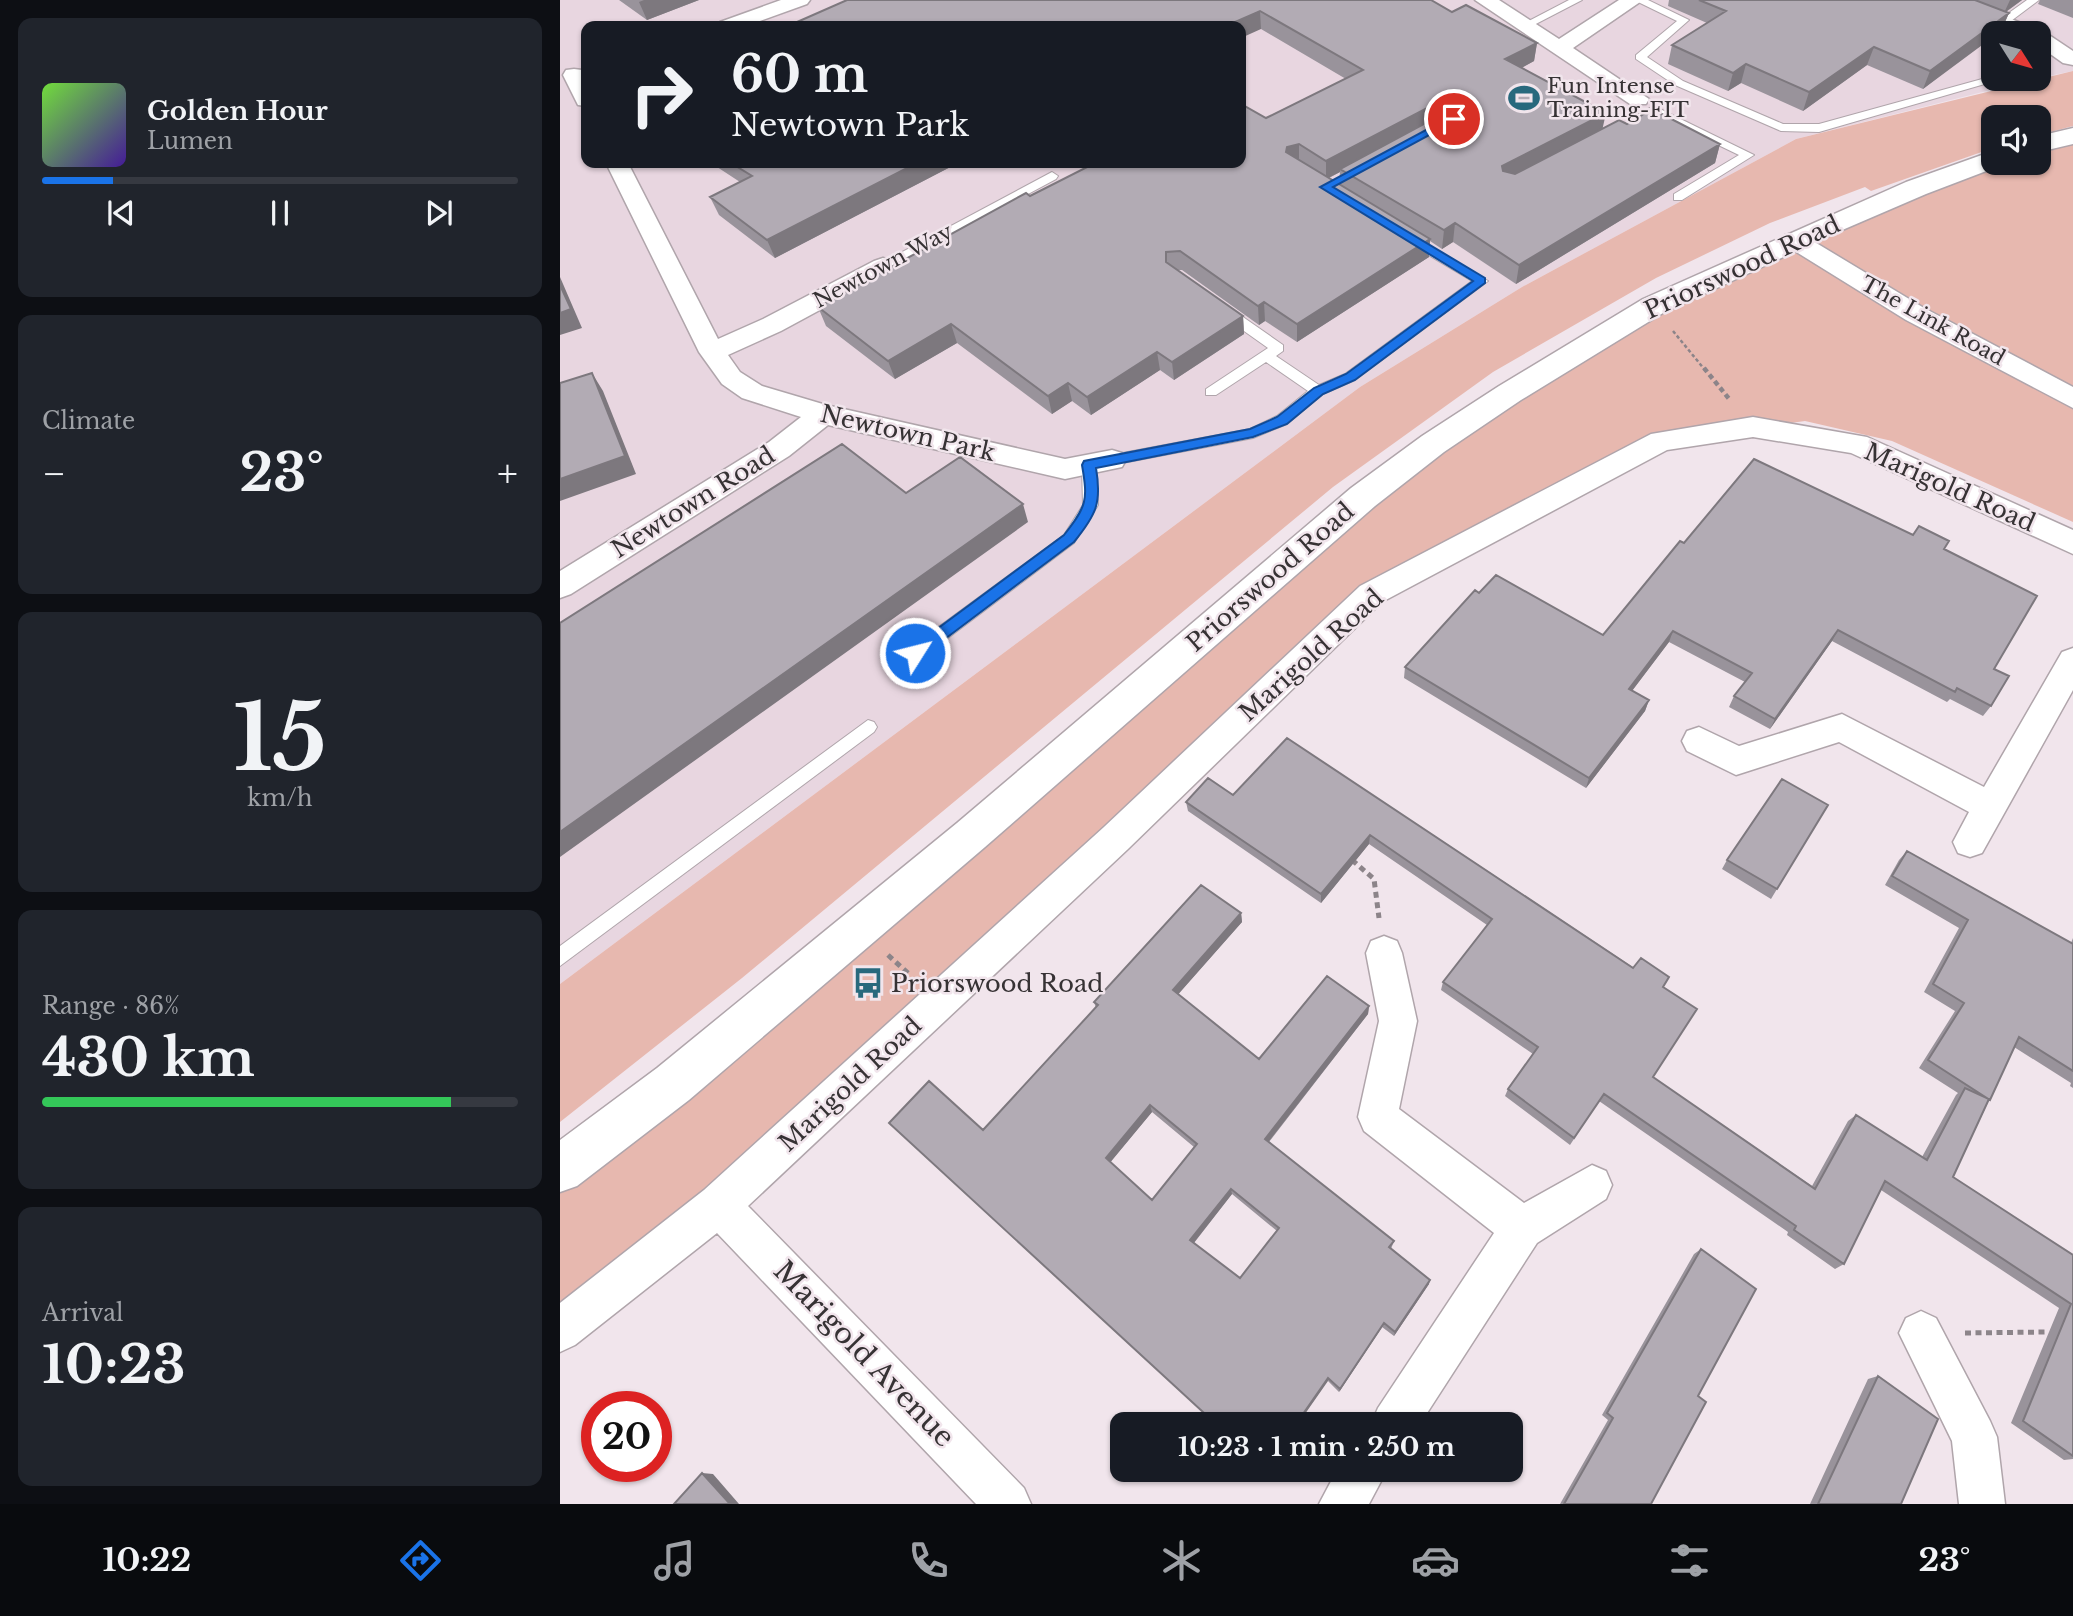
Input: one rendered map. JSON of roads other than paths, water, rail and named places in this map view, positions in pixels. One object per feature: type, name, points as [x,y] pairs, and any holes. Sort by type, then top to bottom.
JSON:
[{"type":"street","points":[[741,21],[800,0]]},
{"type":"street","points":[[1485,0],[1646,104]]},
{"type":"street","points":[[1560,47],[1633,0]]},
{"type":"street","points":[[1946,0],[2000,21]]},
{"type":"street","points":[[2051,45],[2072,59]]},
{"type":"street","points":[[2051,141],[2073,136]]},
{"type":"street","name":"Priorswood Road","points":[[560,1169],[673,1084],[1363,497],[1433,444],[1653,306],[1794,240],[1981,164]]},
{"type":"street","name":"Newtown Park","points":[[620,168],[712,352],[731,378],[752,392],[823,414],[1065,469],[1100,463]]},
{"type":"street","name":"The Link Road","points":[[1794,240],[1915,314],[2073,399]]},
{"type":"street","name":"Newtown Way","points":[[712,352],[772,325],[883,266]]},
{"type":"street","name":"Newtown Road","points":[[560,586],[779,449],[823,414]]},
{"type":"street","name":"Marigold Road","points":[[560,1330],[719,1205],[1116,838],[1371,594],[1661,441],[1754,427],[1857,444],[2073,543]]},
{"type":"street","points":[[1970,842],[2073,661]]},
{"type":"street","points":[[1699,740],[1736,761],[1842,728],[1990,807]]},
{"type":"street","points":[[1384,953],[1398,1021],[1378,1117],[1522,1228]]},
{"type":"street","points":[[1402,1412],[1522,1228],[1591,1185]]},
{"type":"street","name":"Marigold Avenue","points":[[719,1205],[1008,1504]]},
{"type":"street","points":[[1921,1333],[1974,1437],[1982,1504]]},
{"type":"street","points":[[1342,1504],[1356,1482]]},
{"type":"lane","points":[[1639,0],[1684,20],[1640,57],[1679,83],[1781,127],[1819,128],[1981,83]]},
{"type":"lane","points":[[2004,21],[2034,0]]},
{"type":"lane","points":[[1526,25],[1573,1]]},
{"type":"lane","points":[[1617,129],[1646,104],[1748,155],[1678,197]]},
{"type":"lane","name":"Newtown Way","points":[[883,266],[1052,176]]},
{"type":"lane","name":"Newtown Park","points":[[1100,463],[1253,433],[1282,420],[1318,391],[1350,377],[1481,281],[1397,230]]},
{"type":"lane","points":[[1211,392],[1278,348],[1216,304]]},
{"type":"lane","points":[[1266,356],[1318,391]]},
{"type":"lane","points":[[894,669],[1069,538],[1086,518],[1100,463]]},
{"type":"lane","points":[[560,957],[868,727]]},
{"type":"place","name":"Fun Intense Training-FIT","points":[[1524,98]]},
{"type":"place","name":"Priorswood Road","points":[[868,983]]}]
